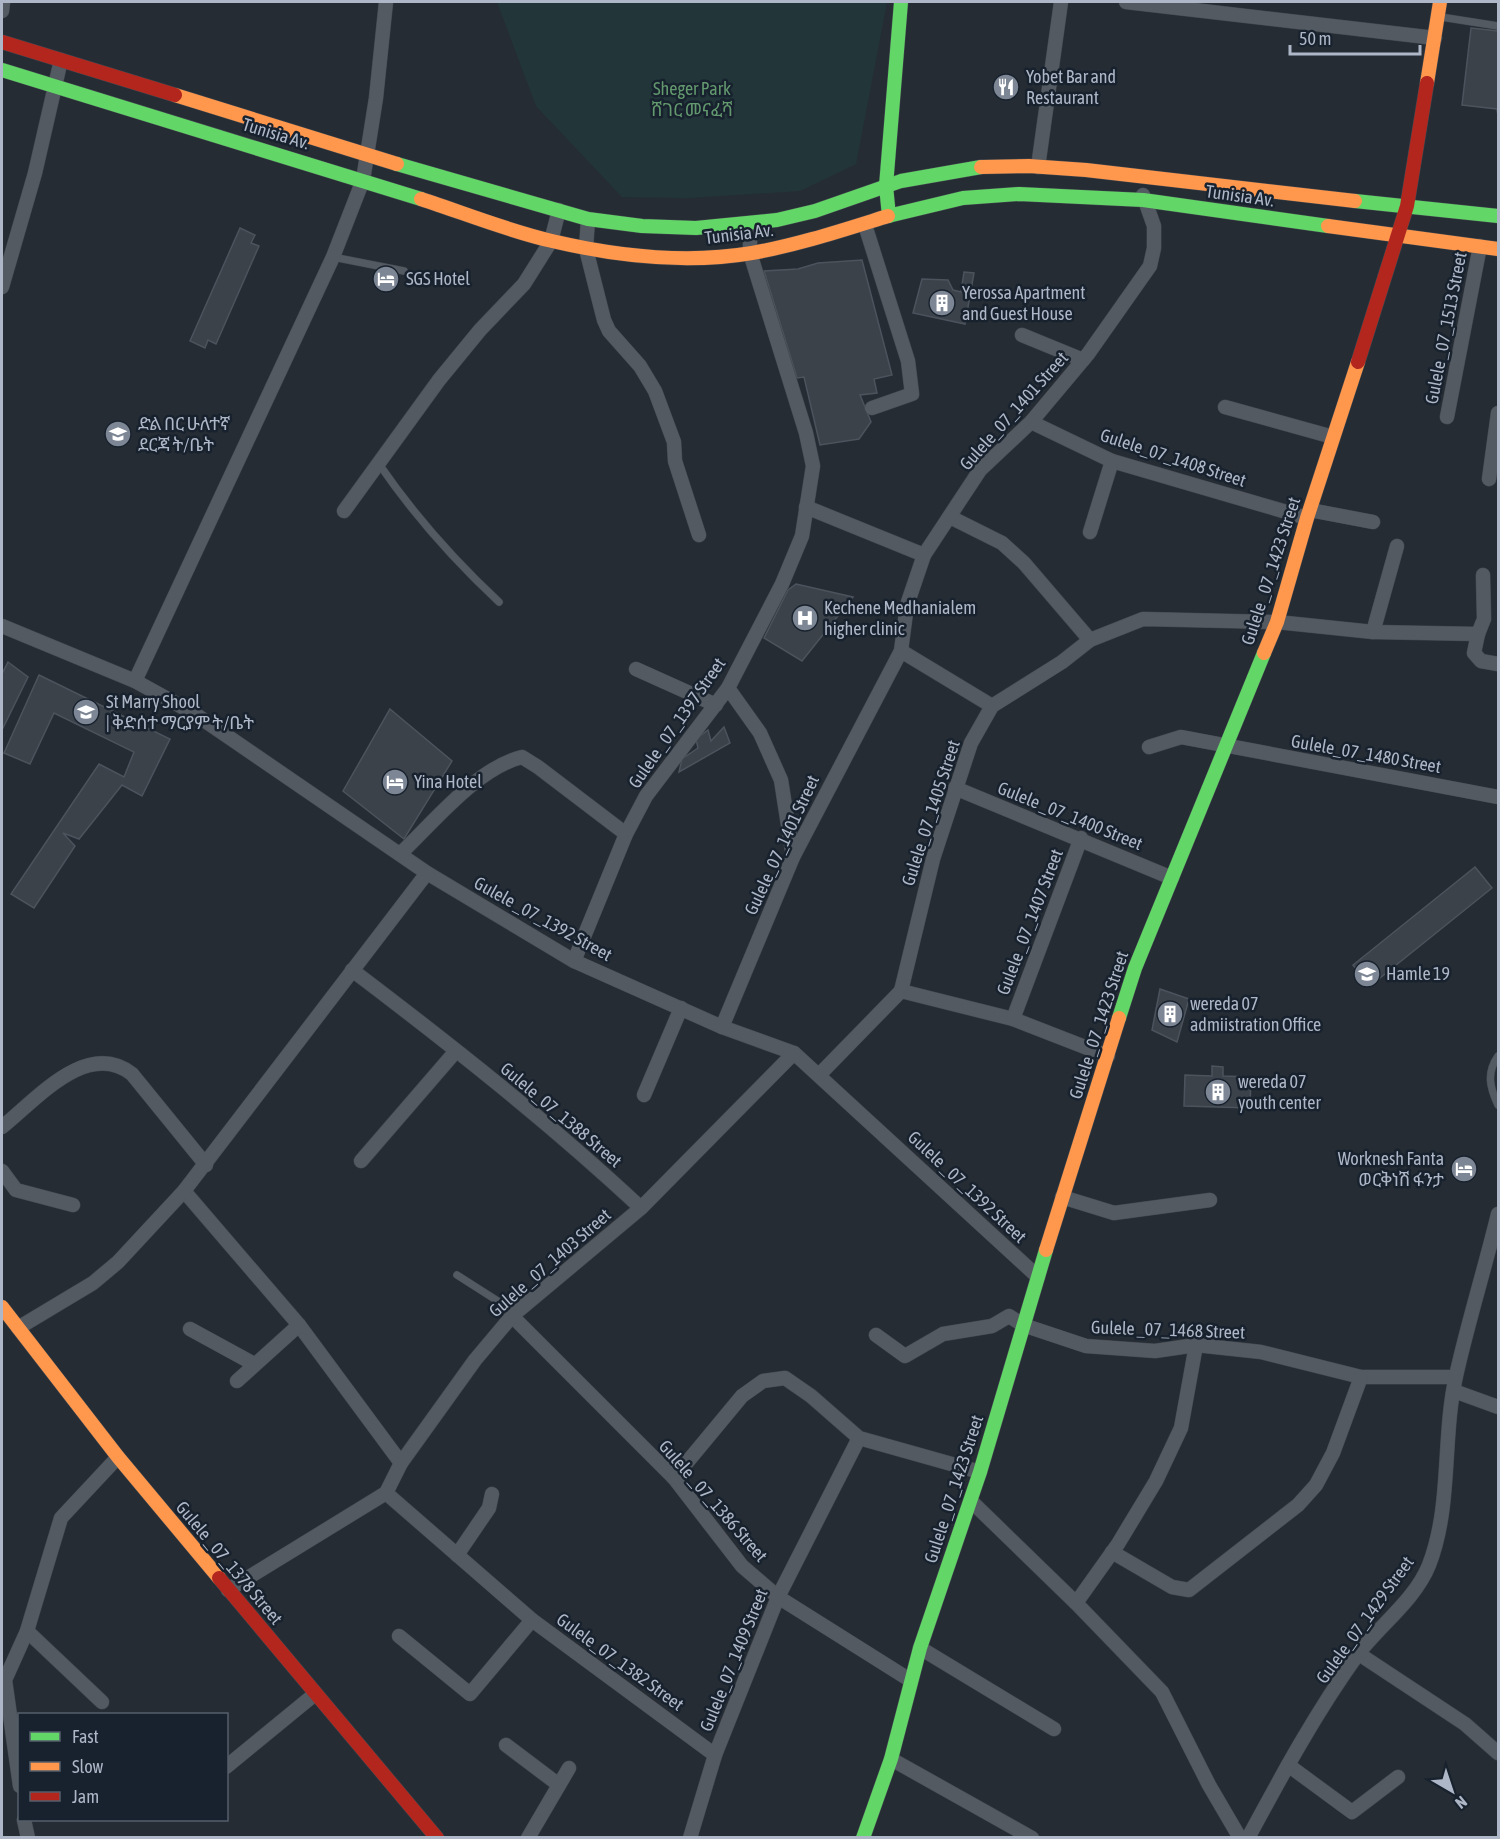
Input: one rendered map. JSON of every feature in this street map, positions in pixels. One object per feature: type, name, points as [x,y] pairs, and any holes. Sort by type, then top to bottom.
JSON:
[{"type":"main road","points":[[890,216],[886,186],[901,2]]},
{"type":"main road","name":"Gulele _07_1423 Street","points":[[863,1838],[891,1759],[910,1680],[980,1472],[1062,1197],[1136,968],[1277,622],[1308,514],[1399,234],[1407,207],[1440,2]]},
{"type":"main road","name":"Tunisia Av.","points":[[2,42],[368,155],[588,219],[662,227],[703,228],[750,225],[840,204],[886,186],[953,170],[1000,166],[1038,167],[1142,177],[1498,216]]},
{"type":"main road","name":"Tunisia Av.","points":[[2,70],[363,180],[551,241],[586,249],[687,258],[750,253],[963,198],[994,195],[1143,200],[1498,249]]},
{"type":"main road","name":"Gulele _07_1378 Street","points":[[2,1307],[118,1457],[437,1838]]},
{"type":"street","points":[[2,11],[3,2]]},
{"type":"street","points":[[135,681],[333,257],[363,180],[386,2]]},
{"type":"street","points":[[1038,167],[1061,2]]},
{"type":"street","points":[[1126,2],[1435,38]]},
{"type":"street","points":[[2,287],[57,86],[61,60]]},
{"type":"street","name":"Gulele_07_1401 Street","points":[[722,1027],[793,857],[901,651],[907,605],[924,555],[980,470],[1031,422],[1083,360],[1150,266],[1154,248],[1154,226],[1143,200],[1142,177]]},
{"type":"street","points":[[344,511],[439,381],[480,330],[524,284],[551,241],[559,210]]},
{"type":"street","points":[[588,219],[586,249],[604,320],[609,331],[640,366],[655,391],[674,442],[675,461],[699,535]]},
{"type":"street","name":"Gulele _07_1397 Street","points":[[574,961],[626,834],[646,796],[728,688],[782,584],[802,536],[813,466],[750,253],[750,225]]},
{"type":"street","points":[[865,225],[908,361],[912,394],[872,408]]},
{"type":"street","name":"Gulele _07_1513 Street","points":[[1447,417],[1480,246]]},
{"type":"street","points":[[1022,335],[1083,360]]},
{"type":"street","points":[[1226,408],[1333,437]]},
{"type":"street","points":[[1489,479],[1498,413]]},
{"type":"street","name":"Gulele_07_1408 Street","points":[[1031,422],[1112,461],[1308,514],[1373,522]]},
{"type":"street","points":[[1090,532],[1112,461]]},
{"type":"street","points":[[806,507],[924,555]]},
{"type":"street","points":[[950,517],[977,533],[1002,543],[1024,563],[1090,640]]},
{"type":"street","points":[[1372,632],[1397,546]]},
{"type":"street","points":[[1483,575],[1484,620],[1474,653],[1481,661],[1498,664]]},
{"type":"street","name":"Gulele_07_1405 Street","points":[[901,991],[933,859],[954,788],[971,743],[992,706],[1062,662],[1090,640],[1143,619],[1277,622],[1372,632],[1478,634]]},
{"type":"street","name":"Gulele _07_1392 Street","points":[[2,626],[135,681],[195,714],[427,873],[574,961],[722,1027],[794,1053],[1038,1277]]},
{"type":"street","points":[[901,651],[992,706]]},
{"type":"street","points":[[636,669],[716,705]]},
{"type":"street","points":[[728,688],[760,734],[781,780],[793,857]]},
{"type":"street","name":"Gulele_07_1480 Street","points":[[1149,747],[1181,737],[1498,797]]},
{"type":"street","points":[[400,854],[475,782],[510,760],[522,757],[626,834]]},
{"type":"street","name":"Gulele _07_1400 Street","points":[[954,788],[1081,838],[1172,878]]},
{"type":"street","name":"Gulele _07_1407 Street","points":[[1013,1019],[1081,838]]},
{"type":"street","points":[[18,1328],[93,1283],[118,1262],[184,1191],[427,873]]},
{"type":"street","name":"Gulele_07_1388 Street","points":[[352,970],[456,1051],[598,1169],[641,1208]]},
{"type":"street","points":[[819,1074],[901,991],[1013,1019],[1108,1056]]},
{"type":"street","points":[[644,1095],[681,1008]]},
{"type":"street","points":[[360,1161],[456,1051]]},
{"type":"street","name":"Gulele _07_1403 Street","points":[[386,1493],[401,1463],[475,1360],[514,1314],[641,1208],[794,1053]]},
{"type":"street","points":[[2,1127],[77,1067],[96,1062],[119,1064],[139,1082],[206,1165]]},
{"type":"street","points":[[2,1172],[16,1190],[73,1204]]},
{"type":"street","points":[[184,1191],[299,1325],[401,1463]]},
{"type":"street","points":[[1062,1197],[1114,1213],[1210,1200]]},
{"type":"street","name":"Gulele_07_1429 Street","points":[[1248,1838],[1288,1765],[1359,1654],[1417,1586],[1429,1566],[1442,1512],[1455,1384],[1498,1214]]},
{"type":"street","name":"Gulele _07_1386 Street","points":[[514,1314],[674,1478],[742,1566],[778,1597],[910,1680]]},
{"type":"street","name":"Gulele _07_1468 Street","points":[[876,1335],[905,1356],[943,1334],[992,1326],[1009,1316],[1023,1325],[1098,1347],[1155,1351],[1196,1345],[1261,1352],[1361,1377],[1455,1384]]},
{"type":"street","points":[[237,1381],[299,1325]]},
{"type":"street","points":[[190,1329],[254,1364]]},
{"type":"street","points":[[1076,1603],[1113,1552],[1156,1481],[1181,1428],[1196,1345]]},
{"type":"street","points":[[1113,1552],[1172,1587],[1189,1590],[1298,1505],[1316,1485],[1333,1453],[1361,1377]]},
{"type":"street","points":[[674,1478],[742,1396],[763,1380],[785,1378],[860,1438],[980,1472]]},
{"type":"street","points":[[1455,1384],[1498,1407]]},
{"type":"street","name":"Gulele_07_1409 Street","points":[[690,1838],[715,1755],[778,1597],[860,1438]]},
{"type":"street","points":[[18,1774],[3,1680],[27,1631],[62,1518],[118,1457]]},
{"type":"street","points":[[228,1590],[386,1493]]},
{"type":"street","name":"Gulele_07_1382 Street","points":[[386,1493],[532,1620],[715,1755]]},
{"type":"street","points":[[457,1555],[489,1508],[492,1494]]},
{"type":"street","points":[[970,1501],[1076,1603],[1162,1692],[1209,1785],[1240,1838]]},
{"type":"street","name":"Gulele_07_1382 Street","points":[[399,1636],[470,1694],[532,1620]]},
{"type":"street","points":[[27,1631],[102,1702]]},
{"type":"street","points":[[920,1648],[1054,1729]]},
{"type":"street","points":[[1359,1654],[1465,1724],[1498,1753]]},
{"type":"street","points":[[228,1765],[315,1694]]},
{"type":"street","points":[[506,1745],[559,1785]]},
{"type":"street","points":[[891,1759],[1032,1838]]},
{"type":"street","points":[[1288,1765],[1352,1812],[1398,1777]]},
{"type":"street","points":[[528,1838],[569,1768]]},
{"type":"street","points":[[24,1821],[24,1837]]},
{"type":"lane","points":[[1438,17],[1498,26]]},
{"type":"lane","points":[[333,257],[404,271]]},
{"type":"lane","points":[[379,464],[400,494],[445,548],[499,602]]},
{"type":"lane","points":[[1498,1056],[1491,1073],[1490,1087],[1498,1105]]},
{"type":"lane","points":[[457,1275],[514,1314]]},
{"type":"green space","name":"Sheger Park ሸገር መናፈሻ","points":[[497,2],[887,2],[856,164],[800,191],[688,198],[622,197],[536,106]]},
{"type":"building","points":[[1471,28],[1498,31],[1498,116],[1497,109],[1462,105]]},
{"type":"building","points":[[240,228],[255,235],[251,243],[259,246],[216,344],[208,340],[205,348],[190,341]]},
{"type":"building","points":[[862,260],[892,375],[874,379],[877,393],[860,395],[871,422],[859,439],[820,445],[804,377],[797,378],[764,271],[798,269],[818,263]]},
{"type":"building","name":"Yerossa Apartment and Guest House","points":[[964,272],[974,273],[965,324],[913,313],[922,279],[948,280],[953,290],[961,292]]},
{"type":"building","name":"Kechene Medhanialem higher clinic","points":[[796,584],[853,597],[802,661],[764,638],[788,590]]},
{"type":"building","points":[[8,662],[28,677],[2,730],[2,674]]},
{"type":"building","points":[[39,675],[170,739],[142,796],[122,785],[79,839],[63,833],[75,846],[34,908],[11,894],[99,764],[124,777],[134,752],[54,713],[30,764],[4,753]]},
{"type":"building","name":"Yina Hotel","points":[[390,709],[452,761],[404,839],[343,791]]},
{"type":"building","points":[[724,727],[730,743],[679,772],[682,759],[698,748],[696,739],[708,730],[711,741]]},
{"type":"building","points":[[1475,867],[1492,888],[1370,986],[1353,965]]},
{"type":"building","name":"wereda 07 admiistration Office","points":[[1160,989],[1189,999],[1177,1042],[1152,1030]]},
{"type":"building","name":"wereda 07 youth center","points":[[1212,1066],[1223,1067],[1223,1076],[1251,1077],[1250,1108],[1184,1106],[1185,1075],[1212,1076]]},
{"type":"traffic: fast","points":[[889,216],[886,186],[901,2]]},
{"type":"traffic: fast","points":[[2,70],[421,199]]},
{"type":"traffic: fast","points":[[397,164],[588,219],[642,226],[696,228],[777,220],[815,211],[901,181],[981,167]]},
{"type":"traffic: fast","points":[[888,216],[963,198],[1019,194],[1143,200],[1328,226]]},
{"type":"traffic: fast","points":[[1355,201],[1498,216]]},
{"type":"traffic: fast","points":[[1119,1018],[1135,968],[1264,653]]},
{"type":"traffic: fast","points":[[863,1838],[891,1759],[920,1648],[980,1472],[1046,1250]]},
{"type":"traffic: slow","points":[[1427,83],[1440,2]]},
{"type":"traffic: slow","points":[[175,95],[397,164]]},
{"type":"traffic: slow","points":[[981,167],[1029,166],[1086,170],[1355,201]]},
{"type":"traffic: slow","points":[[421,199],[552,241],[601,251],[677,258],[727,256],[769,250],[888,216]]},
{"type":"traffic: slow","points":[[1328,226],[1498,249]]},
{"type":"traffic: slow","points":[[1264,653],[1277,622],[1307,518],[1358,362]]},
{"type":"traffic: slow","points":[[1046,1250],[1119,1018]]},
{"type":"traffic: slow","points":[[2,1307],[118,1457],[219,1578]]},
{"type":"traffic: jam","points":[[2,42],[175,95]]},
{"type":"traffic: jam","points":[[1358,362],[1407,206],[1427,83]]},
{"type":"traffic: jam","points":[[219,1578],[437,1838]]},
{"type":"place","name":"Yobet Bar and Restaurant","points":[[1006,87]]},
{"type":"place","name":"SGS Hotel","points":[[386,279]]},
{"type":"place","name":"Yerossa Apartment and Guest House","points":[[942,303]]},
{"type":"place","name":"ድል በር ሁለተኛ ደርጃ ት/ቤት","points":[[118,434]]},
{"type":"place","name":"Kechene Medhanialem higher clinic","points":[[805,618]]},
{"type":"place","name":"St Marry Shool | ቅድሰተ ማርያም ት/ቤት","points":[[86,712]]},
{"type":"place","name":"Yina Hotel","points":[[395,782]]},
{"type":"place","name":"Hamle 19","points":[[1367,974]]},
{"type":"place","name":"wereda 07 admiistration Office","points":[[1170,1014]]},
{"type":"place","name":"wereda 07 youth center","points":[[1218,1092]]},
{"type":"place","name":"Worknesh Fanta ወርቅነሽ ፋንታ","points":[[1464,1169]]}]
